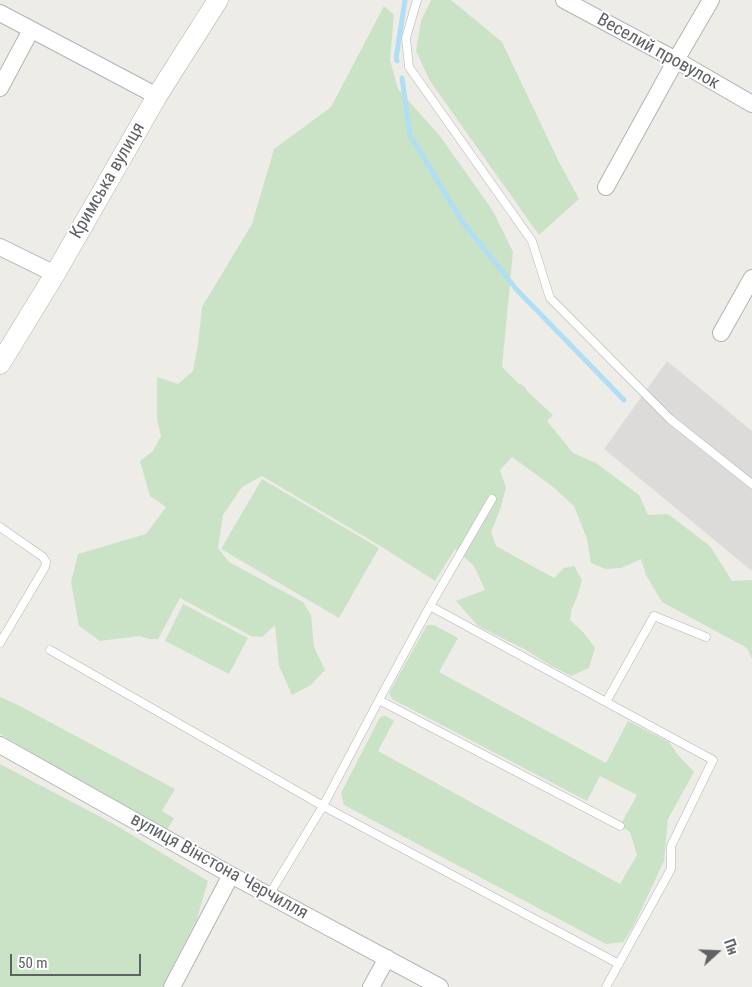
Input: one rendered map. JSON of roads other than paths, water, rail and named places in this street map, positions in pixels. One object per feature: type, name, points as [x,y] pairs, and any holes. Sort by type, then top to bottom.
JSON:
[{"type":"street","name":"Кримська вулиця","points":[[0,364],[157,96],[218,0]]},
{"type":"street","name":"Веселий провулок","points":[[564,0],[676,60],[752,104]]},
{"type":"street","points":[[606,187],[676,60],[712,0]]},
{"type":"street","points":[[0,13],[157,96]]},
{"type":"street","points":[[0,88],[31,30]]},
{"type":"street","points":[[0,247],[54,274]]},
{"type":"street","points":[[720,333],[752,278]]},
{"type":"street","name":"вулиця Вінстона Черчилля","points":[[0,745],[269,896],[440,987]]},
{"type":"street","points":[[172,987],[231,875]]},
{"type":"street","points":[[371,987],[386,958]]},
{"type":"lane","points":[[417,0],[406,38],[409,67],[532,241],[550,298],[670,419],[752,484]]},
{"type":"lane","points":[[269,896],[323,806],[430,606],[492,499]]},
{"type":"lane","points":[[0,527],[43,556],[46,562],[45,567],[0,643]]},
{"type":"lane","points":[[430,606],[713,760],[671,846],[671,869],[606,987]]},
{"type":"lane","points":[[606,702],[654,616],[706,637]]},
{"type":"lane","points":[[50,650],[323,806],[619,964]]},
{"type":"lane","points":[[379,700],[620,826]]},
{"type":"waterway","points":[[397,61],[405,0]]},
{"type":"waterway","points":[[402,78],[410,135],[461,220],[517,290],[624,400]]}]
